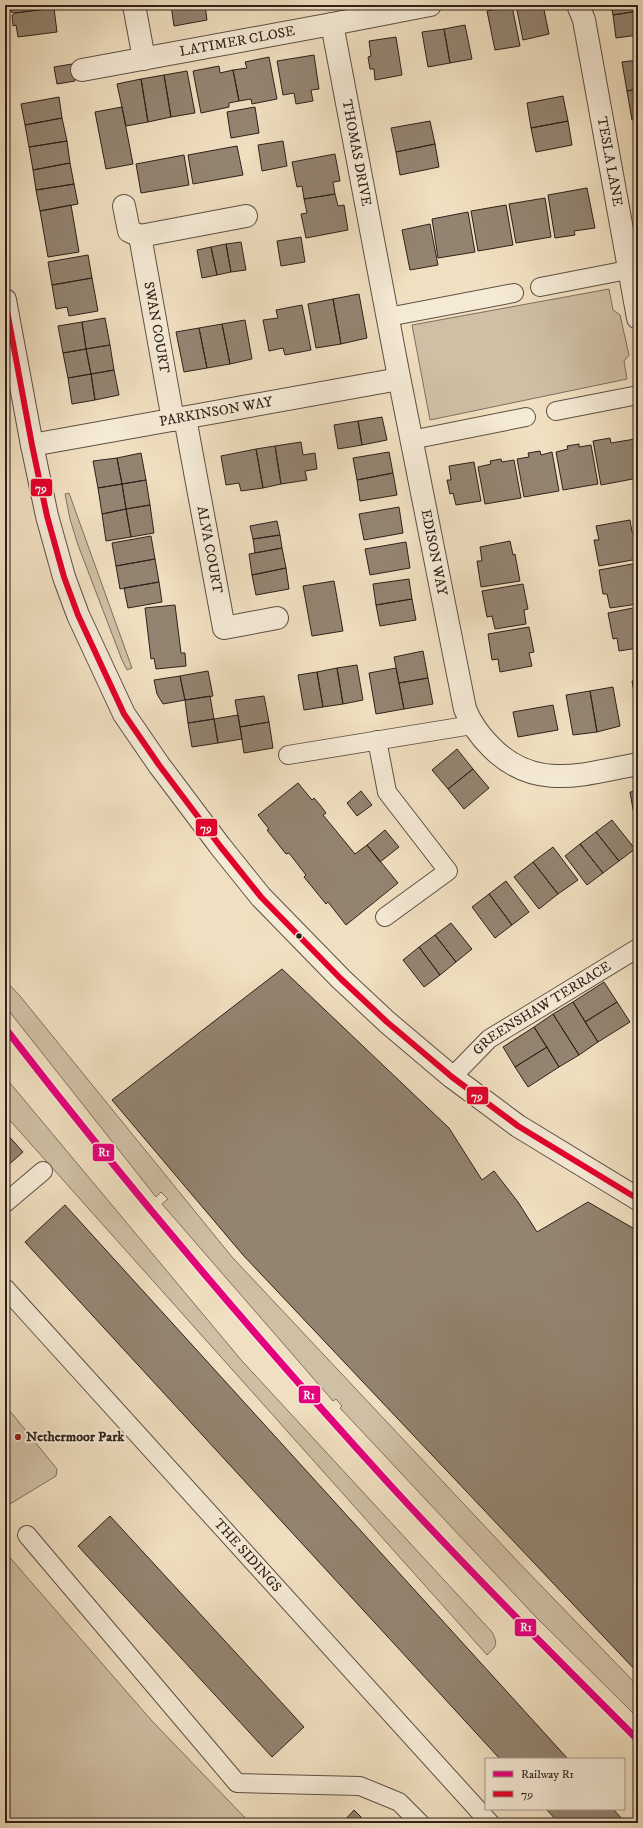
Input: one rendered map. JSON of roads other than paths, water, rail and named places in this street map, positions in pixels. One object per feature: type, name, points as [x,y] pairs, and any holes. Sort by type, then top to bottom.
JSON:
[{"type":"street","points":[[134,5],[144,58]]},
{"type":"street","points":[[332,24],[430,5]]},
{"type":"street","name":"TESLA LANE","points":[[578,5],[584,20],[633,269],[638,318]]},
{"type":"street","name":"LATIMER CLOSE","points":[[82,70],[332,24]]},
{"type":"street","name":"THOMAS DRIVE","points":[[332,24],[399,379]]},
{"type":"street","points":[[124,206],[128,230],[140,236],[246,216]]},
{"type":"street","name":"SWAN COURT","points":[[140,236],[179,419]]},
{"type":"street","points":[[5,300],[47,516],[64,577],[78,615],[124,714],[168,778],[261,897],[341,979],[387,1022],[452,1077],[518,1126],[638,1199]]},
{"type":"street","name":"PARKINSON WAY","points":[[32,445],[399,379]]},
{"type":"street","name":"EDISON WAY","points":[[399,379],[461,692],[465,709],[472,725],[500,756],[517,767],[537,775],[579,775],[638,764]]},
{"type":"street","name":"ALVA COURT","points":[[179,419],[224,628],[277,618]]},
{"type":"lane","points":[[540,287],[633,269]]},
{"type":"lane","points":[[388,317],[514,293]]},
{"type":"lane","points":[[556,411],[638,396]]},
{"type":"lane","points":[[411,440],[526,417]]},
{"type":"lane","points":[[288,755],[472,725]]},
{"type":"lane","points":[[377,740],[387,792],[448,871],[385,916]]},
{"type":"lane","name":"GREENSHAW TERRACE","points":[[452,1077],[489,1039],[638,948]]},
{"type":"lane","points":[[5,1203],[43,1171]]},
{"type":"lane","name":"THE SIDINGS","points":[[5,1288],[490,1823]]},
{"type":"lane","points":[[27,1535],[237,1783],[360,1786],[398,1802],[420,1823]]},
{"type":"rail line","name":"R1","points":[[5,1028],[145,1204],[291,1375],[452,1551],[638,1740]]},
{"type":"place","name":"Nethermoor Park","points":[[18,1437]]}]
